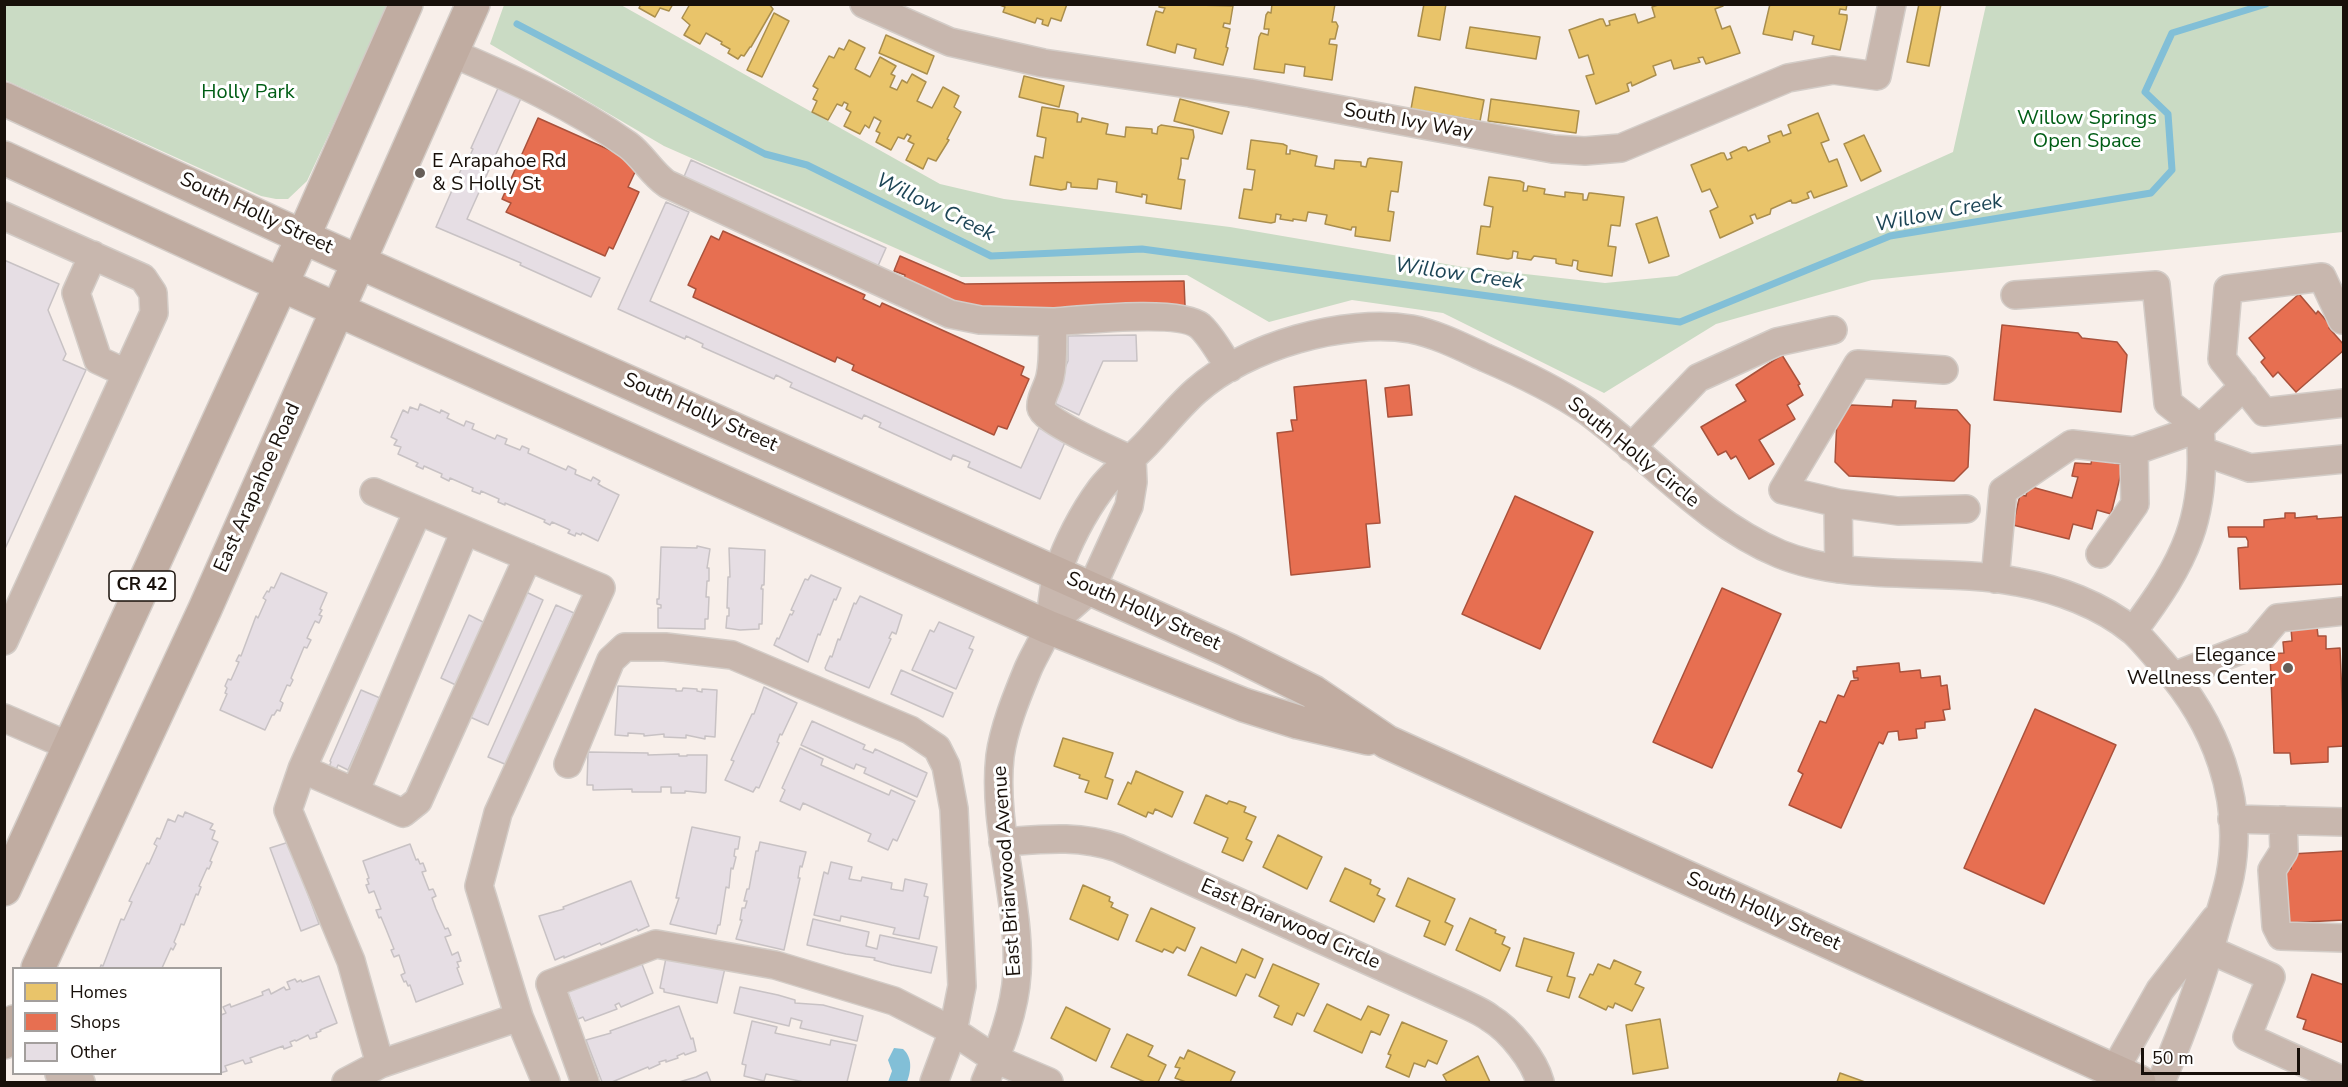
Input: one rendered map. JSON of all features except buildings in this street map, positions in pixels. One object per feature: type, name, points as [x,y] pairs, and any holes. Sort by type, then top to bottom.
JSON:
[{"type":"main road","name":"CR 42","points":[[4,889],[303,237],[406,4]]},
{"type":"main road","name":"East Arapahoe Road","points":[[39,967],[205,609],[473,4]]},
{"type":"main road","name":"South Holly Street","points":[[4,99],[303,237],[1228,650],[1313,692],[1387,742],[2126,1077]]},
{"type":"main road","name":"South Holly Street","points":[[4,158],[1047,627],[1244,705],[1298,722],[1387,742]]},
{"type":"main road","points":[[4,1042],[12,1026]]},
{"type":"street","name":"South Ivy Way","points":[[864,4],[950,42],[1043,63],[1250,93],[1553,149],[1585,151],[1621,148],[1788,78],[1833,70],[1877,76],[1892,4]]},
{"type":"street","points":[[452,53],[556,100],[641,155],[658,178],[667,184],[950,314],[980,320],[1053,322],[1142,317],[1189,321],[1199,325],[1230,368]]},
{"type":"street","points":[[4,216],[143,278],[153,293],[154,313],[4,641]]},
{"type":"street","points":[[93,255],[76,293],[98,360],[126,373]]},
{"type":"street","points":[[2342,320],[2322,277],[2228,289],[2222,359],[2264,412],[2343,403]]},
{"type":"street","points":[[2015,295],[2156,285],[2168,403],[2201,439],[2250,468],[2343,459]]},
{"type":"street","points":[[1047,627],[1092,589],[1129,506],[1133,482],[1132,460],[1070,429],[1042,411],[1041,405],[1050,376],[1053,322]]},
{"type":"street","name":"South Holly Circle","points":[[1047,627],[1057,573],[1074,534],[1102,486],[1132,460],[1198,389],[1230,368],[1278,346],[1330,330],[1374,327],[1411,330],[1449,341],[1539,381],[1586,411],[1706,512],[1746,537],[1784,556],[1839,568],[2011,580],[2049,589],[2091,605],[2133,631],[2186,690],[2206,722],[2228,780],[2234,842],[2230,876],[2197,994],[2161,1083]]},
{"type":"street","points":[[1631,448],[1698,378],[1777,342],[1833,330]]},
{"type":"street","points":[[1944,370],[1858,364],[1783,490],[1838,503],[1898,511],[1966,509]]},
{"type":"street","points":[[2133,631],[2177,568],[2188,543],[2196,513],[2201,439],[2244,386]]},
{"type":"street","points":[[1995,579],[2002,491],[2072,444],[2134,451],[2201,439]]},
{"type":"street","points":[[2100,554],[2135,504],[2134,451]]},
{"type":"street","points":[[374,492],[601,588],[498,813],[479,886],[519,1017],[546,1083]]},
{"type":"street","points":[[1838,503],[1839,568]]},
{"type":"street","points":[[380,1064],[351,961],[288,810],[302,769],[418,511]]},
{"type":"street","points":[[355,792],[465,531]]},
{"type":"street","points":[[302,769],[403,813],[418,801],[528,557]]},
{"type":"street","points":[[2174,676],[2256,644],[2278,618],[2343,611]]},
{"type":"street","name":"East Briarwood Avenue","points":[[990,1071],[1012,1011],[1017,975],[1017,943],[1003,842],[1000,757],[1008,723],[1047,627]]},
{"type":"street","points":[[568,764],[611,660],[625,647],[665,647],[732,655],[910,730],[937,747],[946,766],[954,809],[962,986],[954,1031],[934,1083]]},
{"type":"street","points":[[4,718],[69,746]]},
{"type":"street","points":[[2232,819],[2343,822]]},
{"type":"street","points":[[2283,820],[2284,851],[2272,870],[2276,926],[2281,936],[2343,938]]},
{"type":"street","name":"East Briarwood Circle","points":[[1003,842],[1059,837],[1094,840],[1118,848],[1492,1018],[1520,1047],[1537,1072],[1540,1083]]},
{"type":"street","name":"South Holly Circle","points":[[2126,1077],[2160,990],[2220,913]]},
{"type":"street","points":[[585,1083],[550,984],[656,944],[786,968],[894,1000],[954,1031],[990,1071],[1049,1083]]},
{"type":"street","points":[[2210,950],[2271,977],[2247,1037],[2342,1080]]},
{"type":"street","points":[[346,1083],[380,1064],[519,1017]]},
{"type":"street","points":[[61,1075],[81,1083]]},
{"type":"green space","name":"Holly Park","points":[[5,5],[389,5],[307,181],[288,199],[276,199],[261,196],[5,80]]},
{"type":"green space","name":"Willow Springs Open Space","points":[[504,5],[621,5],[940,184],[1004,199],[1230,227],[1463,267],[1605,283],[1677,276],[1953,152],[1986,5],[2343,5],[2343,232],[1872,280],[1716,324],[1604,393],[1443,313],[1352,300],[1269,322],[1187,275],[961,277],[664,146],[490,44]]},
{"type":"water","points":[[894,1048],[903,1049],[910,1060],[907,1082],[888,1082],[892,1071],[888,1060]]},
{"type":"waterway","name":"Willow Creek","points":[[517,24],[765,154],[807,165],[991,256],[1142,249],[1680,322],[1890,236],[2151,193],[2172,170],[2168,114],[2145,92],[2172,33],[2266,4]]},
{"type":"place","name":"E Arapahoe Rd & S Holly St","points":[[420,173]]},
{"type":"place","name":"Elegance Wellness Center","points":[[2288,668]]}]
